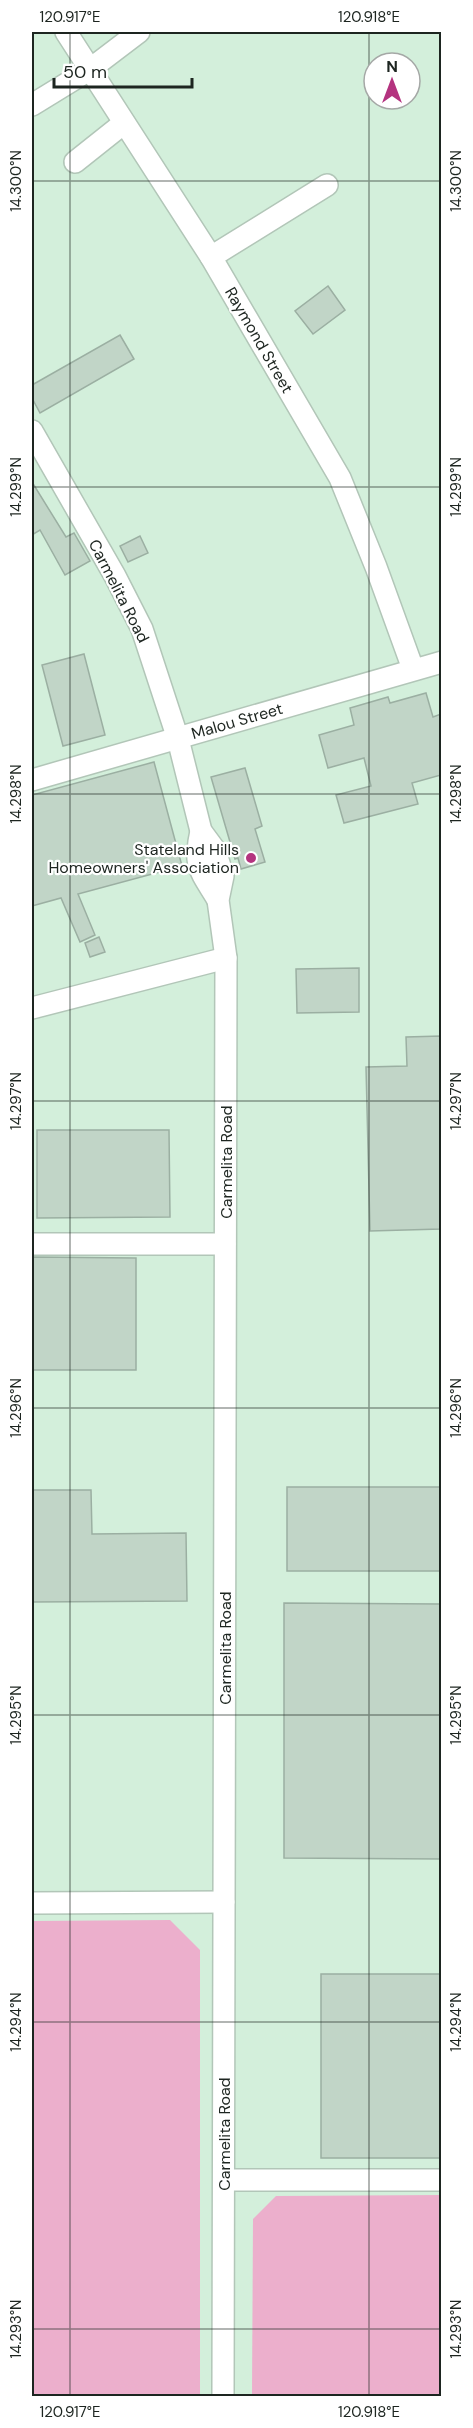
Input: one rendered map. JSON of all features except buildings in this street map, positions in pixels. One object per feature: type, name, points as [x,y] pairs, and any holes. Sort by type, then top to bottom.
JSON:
[{"type":"street","name":"Raymond Street","points":[[66,32],[211,257],[340,478],[376,567],[413,669]]},
{"type":"street","points":[[32,105],[89,70],[139,32]]},
{"type":"street","points":[[75,162],[124,123]]},
{"type":"street","points":[[211,257],[327,185]]},
{"type":"street","name":"Carmelita Road","points":[[32,431],[115,576],[142,629],[178,738],[201,831],[215,850],[223,876],[218,900],[226,958],[223,2397]]},
{"type":"street","name":"Malou Street","points":[[32,780],[441,662]]},
{"type":"street","points":[[32,1008],[226,958]]},
{"type":"street","points":[[32,1244],[225,1244]]},
{"type":"street","points":[[32,1903],[224,1902]]},
{"type":"street","points":[[224,2180],[441,2180]]},
{"type":"shaded area","points":[[32,32],[441,32],[441,2396],[32,2396]]},
{"type":"shaded area","points":[[170,1920],[200,1950],[200,2396],[32,2396],[32,1921]]},
{"type":"shaded area","points":[[441,2195],[441,2396],[252,2396],[253,2219],[276,2196]]},
{"type":"place","name":"Stateland Hills Homeowners' Association","points":[[251,858]]}]
